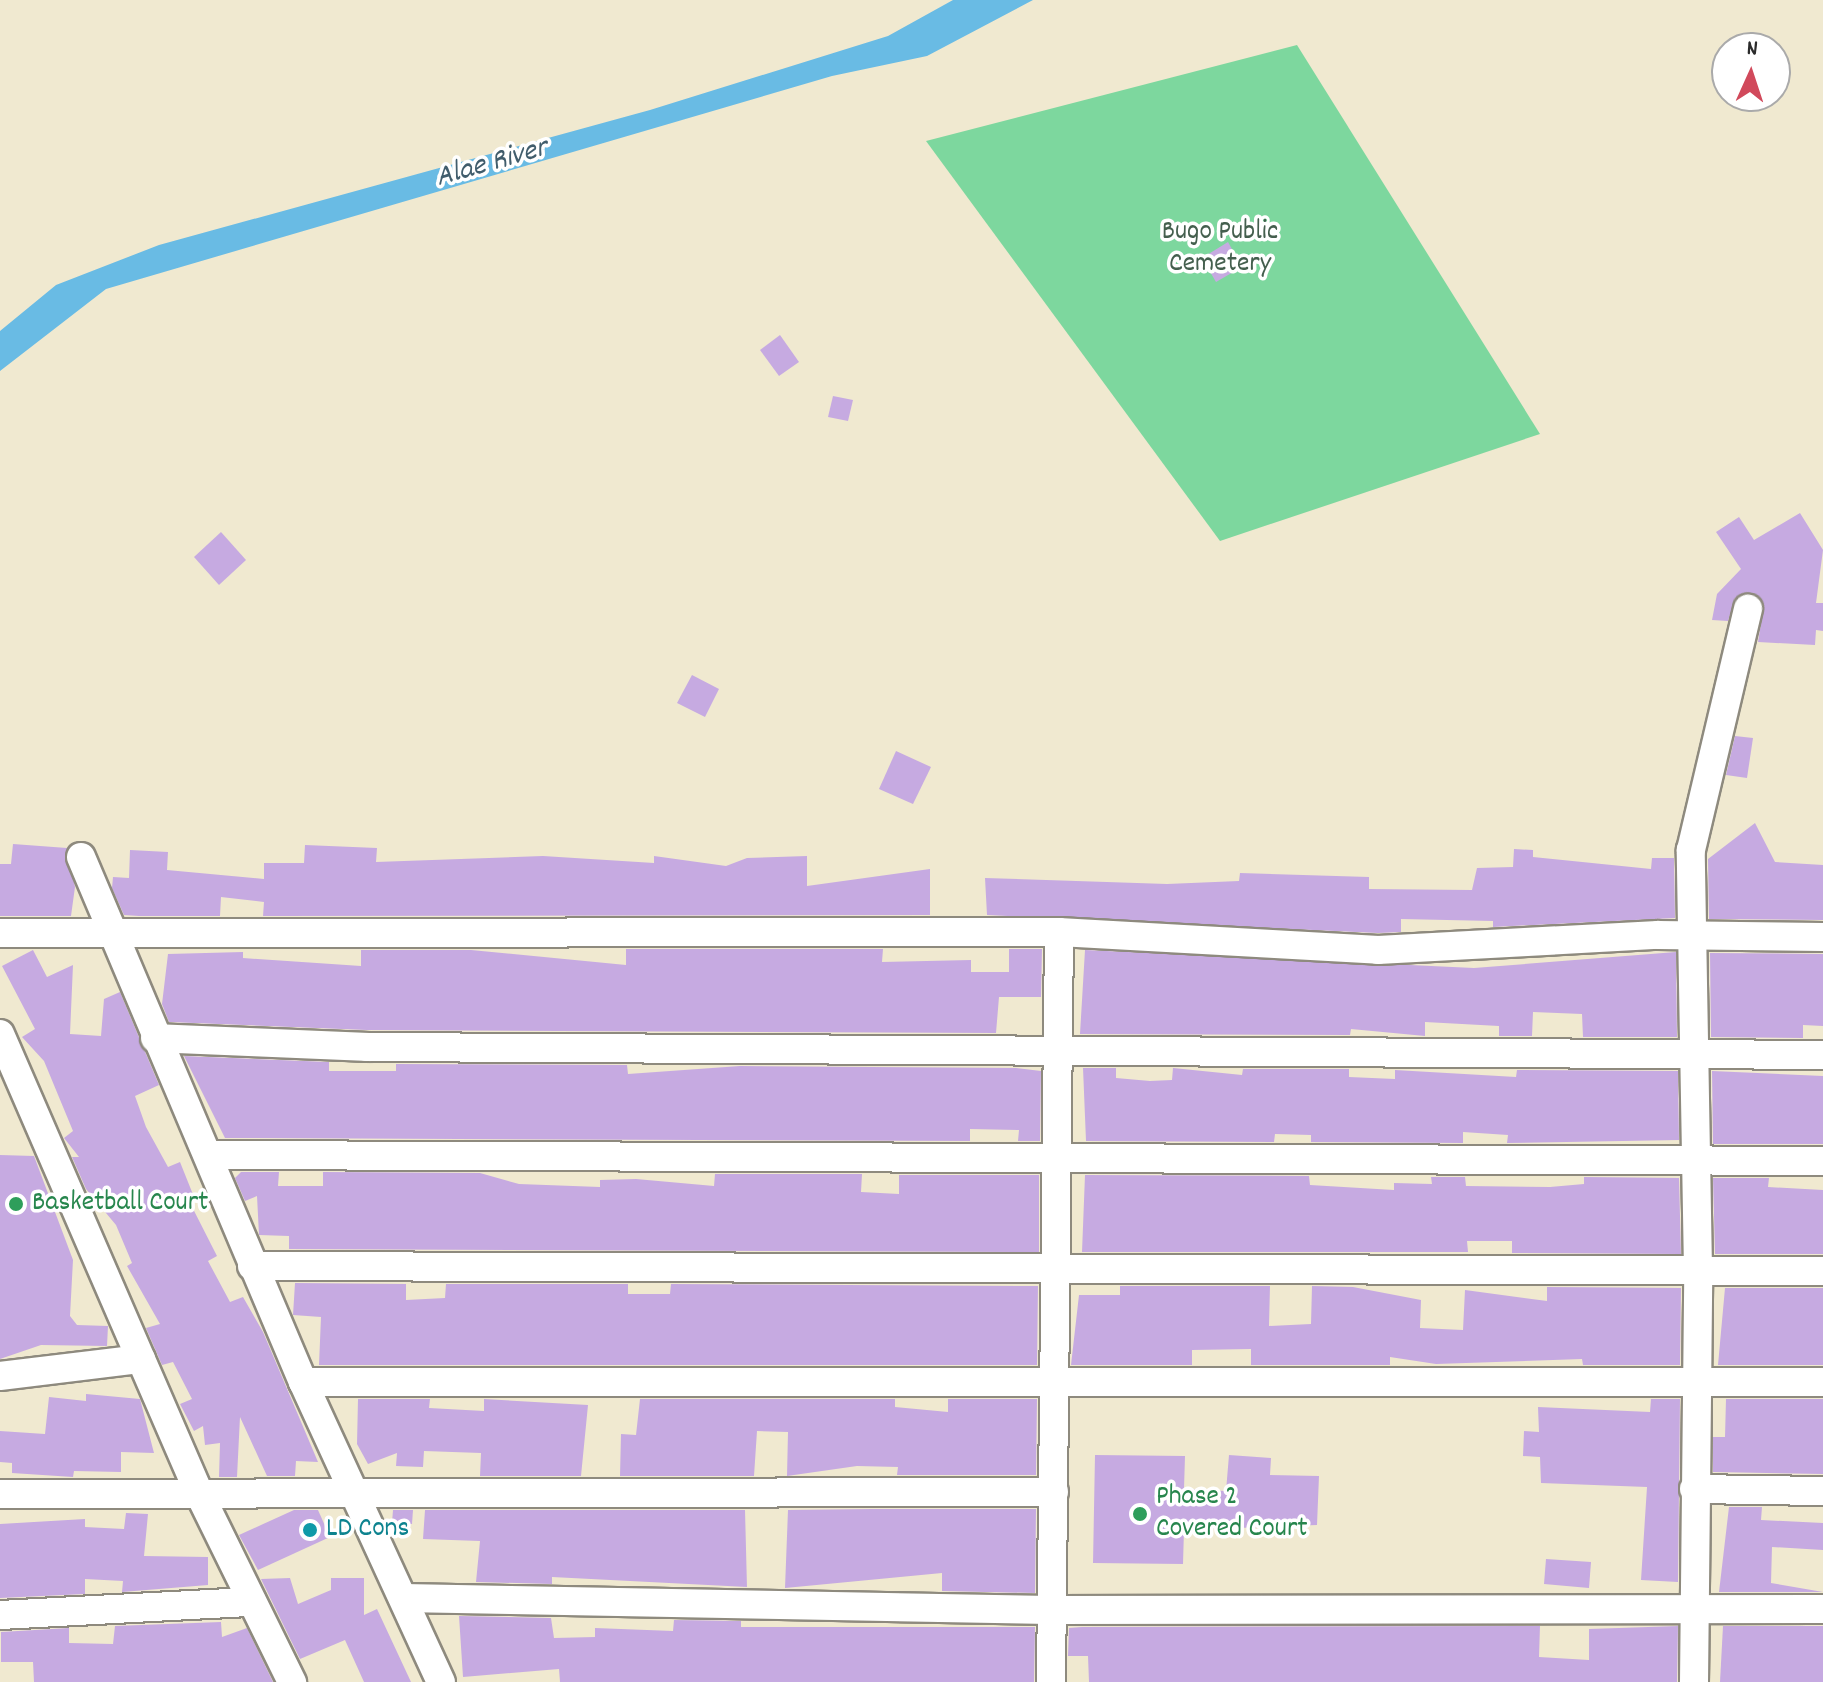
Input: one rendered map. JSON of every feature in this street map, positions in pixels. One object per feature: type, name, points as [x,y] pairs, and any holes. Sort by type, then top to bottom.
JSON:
[{"type":"street","points":[[1694,1682],[1698,1270],[1693,1055],[1696,816],[1748,609]]},
{"type":"street","points":[[81,857],[252,1266],[441,1682]]},
{"type":"street","points":[[1051,1682],[1057,1272],[1054,1155],[1059,932]]},
{"type":"street","points":[[0,933],[1059,932],[1378,950],[1694,936],[1823,937]]},
{"type":"street","points":[[0,1034],[199,1493],[292,1682]]},
{"type":"street","points":[[155,1038],[367,1047],[1058,1046],[1823,1055]]},
{"type":"street","points":[[208,1155],[1054,1155],[1823,1161]]},
{"type":"street","points":[[252,1266],[1057,1272],[1823,1271]]},
{"type":"street","points":[[0,1376],[141,1359]]},
{"type":"street","points":[[303,1382],[1823,1382]]},
{"type":"street","points":[[1694,1489],[1823,1491]]},
{"type":"street","points":[[0,1494],[1054,1492]]},
{"type":"street","points":[[403,1598],[1050,1610],[1823,1609]]},
{"type":"street","points":[[0,1615],[252,1602]]},
{"type":"green space","name":"Bugo Public Cemetery","points":[[1297,45],[1540,434],[1220,541],[926,141]]},
{"type":"water","name":"Alae River","points":[[953,0],[1033,0],[927,56],[832,76],[106,289],[0,371],[0,331],[56,285],[159,245],[650,110],[888,36]]},
{"type":"building","points":[[1228,242],[1242,267],[1216,282],[1202,258]]},
{"type":"building","points":[[780,335],[799,362],[779,376],[760,350]]},
{"type":"building","points":[[833,396],[853,400],[848,421],[828,417]]},
{"type":"building","points":[[1800,513],[1823,550],[1816,603],[1823,603],[1823,631],[1816,630],[1815,645],[1758,642],[1764,605],[1753,593],[1735,598],[1728,621],[1712,620],[1717,594],[1741,569],[1716,532],[1739,517],[1754,540]]},
{"type":"building","points":[[221,532],[246,560],[219,585],[194,557]]},
{"type":"building","points":[[692,675],[719,689],[705,717],[677,703]]},
{"type":"building","points":[[1735,736],[1753,738],[1747,778],[1726,775]]},
{"type":"building","points":[[896,751],[931,767],[913,804],[879,789]]},
{"type":"building","points":[[1755,823],[1775,862],[1823,865],[1823,920],[1709,919],[1708,859]]},
{"type":"building","points":[[13,844],[67,848],[75,887],[71,916],[0,916],[0,864],[11,864]]},
{"type":"building","points":[[305,845],[377,848],[376,862],[543,856],[654,863],[654,856],[726,866],[747,858],[807,856],[807,886],[930,869],[930,915],[263,916],[264,902],[221,897],[220,916],[139,916],[124,915],[112,888],[113,877],[129,878],[130,850],[168,852],[167,870],[264,879],[264,863],[304,863]]},
{"type":"building","points":[[1514,849],[1533,850],[1533,857],[1651,869],[1652,858],[1674,858],[1675,918],[1493,927],[1493,921],[1401,919],[1401,932],[1378,933],[987,915],[985,878],[1167,884],[1239,881],[1240,873],[1369,877],[1369,889],[1472,890],[1477,868],[1513,867]]},
{"type":"building","points":[[626,949],[883,949],[882,962],[971,960],[971,972],[1009,972],[1009,949],[1042,949],[1041,997],[999,997],[996,1033],[367,1030],[169,1022],[162,1004],[168,954],[243,952],[243,958],[361,966],[361,950],[471,950],[626,965]]},
{"type":"building","points":[[33,950],[47,977],[73,965],[70,1034],[101,1036],[104,999],[120,992],[159,1085],[135,1096],[146,1127],[168,1167],[180,1162],[194,1197],[188,1199],[217,1256],[208,1261],[230,1302],[243,1297],[263,1332],[318,1462],[296,1461],[295,1476],[267,1476],[240,1417],[237,1477],[219,1477],[220,1443],[205,1445],[203,1426],[194,1431],[180,1404],[192,1399],[173,1362],[162,1365],[146,1328],[160,1324],[127,1266],[132,1263],[116,1225],[86,1189],[72,1157],[79,1157],[64,1138],[73,1131],[44,1061],[22,1037],[35,1029],[2,966]]},
{"type":"building","points":[[1085,950],[1474,968],[1676,952],[1677,1037],[1583,1037],[1582,1014],[1533,1012],[1532,1036],[1499,1036],[1499,1026],[1425,1022],[1425,1036],[1351,1029],[1350,1035],[1080,1034]]},
{"type":"building","points":[[1710,953],[1823,954],[1823,1026],[1803,1025],[1803,1038],[1711,1037]]},
{"type":"building","points":[[184,1056],[329,1062],[329,1071],[396,1071],[396,1064],[627,1065],[628,1074],[740,1066],[1016,1068],[1041,1071],[1040,1141],[1018,1141],[1019,1130],[970,1129],[970,1141],[225,1138]]},
{"type":"building","points":[[1083,1068],[1116,1068],[1116,1078],[1150,1081],[1172,1080],[1173,1068],[1242,1075],[1243,1069],[1349,1069],[1349,1077],[1395,1079],[1395,1070],[1516,1077],[1517,1070],[1678,1071],[1679,1140],[1507,1143],[1508,1135],[1463,1132],[1463,1143],[1311,1142],[1311,1135],[1275,1134],[1274,1142],[1086,1141]]},
{"type":"building","points":[[1712,1071],[1823,1076],[1823,1144],[1713,1144]]},
{"type":"building","points":[[0,1155],[34,1156],[73,1260],[70,1316],[77,1325],[108,1326],[107,1346],[41,1345],[0,1359]]},
{"type":"building","points":[[241,1172],[279,1172],[278,1186],[323,1186],[323,1172],[480,1173],[519,1184],[600,1187],[600,1180],[636,1179],[714,1186],[715,1174],[862,1174],[861,1192],[899,1194],[899,1175],[1039,1175],[1039,1252],[289,1249],[289,1236],[259,1235],[257,1196],[245,1201],[235,1178]]},
{"type":"building","points":[[1085,1175],[1309,1176],[1310,1185],[1394,1190],[1394,1183],[1432,1184],[1431,1177],[1465,1177],[1466,1186],[1550,1187],[1584,1184],[1584,1177],[1679,1178],[1681,1254],[1512,1253],[1512,1241],[1467,1241],[1468,1252],[1082,1252]]},
{"type":"building","points":[[1713,1178],[1769,1178],[1768,1187],[1823,1190],[1823,1254],[1715,1254]]},
{"type":"building","points":[[295,1283],[406,1284],[406,1300],[445,1298],[446,1284],[628,1284],[628,1294],[670,1294],[671,1284],[1038,1286],[1037,1365],[319,1365],[321,1317],[293,1315]]},
{"type":"building","points":[[1120,1286],[1270,1286],[1269,1326],[1311,1324],[1312,1286],[1353,1287],[1421,1300],[1420,1328],[1463,1330],[1465,1290],[1547,1301],[1547,1287],[1681,1288],[1680,1365],[1583,1365],[1582,1359],[1436,1364],[1390,1357],[1390,1365],[1251,1365],[1251,1349],[1192,1350],[1192,1365],[1071,1365],[1079,1295],[1120,1295]]},
{"type":"building","points":[[1725,1288],[1823,1288],[1823,1365],[1718,1365]]},
{"type":"building","points":[[86,1394],[140,1399],[154,1453],[121,1452],[121,1472],[74,1471],[73,1477],[12,1473],[12,1463],[0,1462],[0,1431],[45,1434],[49,1397],[86,1401]]},
{"type":"building","points":[[358,1399],[430,1399],[429,1408],[484,1411],[484,1399],[588,1405],[581,1476],[480,1476],[481,1453],[424,1451],[423,1467],[396,1466],[397,1453],[368,1464],[357,1444]]},
{"type":"building","points":[[640,1399],[895,1399],[895,1407],[948,1412],[948,1399],[1037,1399],[1036,1475],[897,1475],[898,1467],[857,1466],[787,1476],[788,1432],[757,1431],[754,1476],[620,1476],[621,1434],[636,1435]]},
{"type":"building","points":[[1651,1399],[1680,1399],[1678,1582],[1641,1580],[1647,1487],[1541,1483],[1540,1457],[1523,1456],[1524,1431],[1539,1432],[1538,1407],[1650,1412]]},
{"type":"building","points":[[1726,1399],[1823,1399],[1823,1474],[1713,1472],[1713,1437],[1725,1437]]},
{"type":"building","points":[[1095,1455],[1185,1456],[1184,1489],[1226,1491],[1229,1455],[1271,1458],[1270,1475],[1319,1476],[1317,1525],[1184,1530],[1183,1564],[1093,1563]]},
{"type":"building","points":[[1729,1507],[1762,1507],[1761,1520],[1823,1523],[1823,1550],[1772,1547],[1771,1583],[1823,1592],[1719,1592]]},
{"type":"building","points":[[1036,1509],[1035,1593],[942,1591],[942,1573],[785,1588],[788,1510]]},
{"type":"building","points":[[294,1510],[318,1510],[330,1537],[258,1570],[239,1535]]},
{"type":"building","points":[[393,1510],[413,1510],[412,1524],[392,1523]]},
{"type":"building","points":[[425,1510],[745,1510],[747,1587],[552,1577],[552,1584],[476,1582],[480,1541],[423,1539]]},
{"type":"building","points":[[126,1513],[148,1514],[144,1556],[208,1557],[208,1585],[122,1592],[123,1581],[85,1579],[85,1594],[0,1598],[0,1524],[85,1519],[85,1527],[124,1529]]},
{"type":"building","points":[[1546,1559],[1591,1562],[1589,1588],[1544,1584]]},
{"type":"building","points":[[290,1578],[298,1604],[331,1590],[331,1578],[364,1578],[364,1615],[377,1609],[411,1682],[364,1682],[345,1640],[300,1659],[261,1579]]},
{"type":"building","points":[[459,1616],[551,1618],[554,1638],[595,1637],[595,1628],[673,1631],[674,1620],[741,1621],[741,1627],[1035,1627],[1034,1682],[560,1682],[559,1669],[463,1677]]},
{"type":"building","points":[[221,1622],[222,1637],[247,1628],[273,1682],[34,1682],[33,1662],[1,1662],[1,1632],[69,1628],[69,1643],[113,1644],[115,1626]]},
{"type":"building","points":[[1540,1626],[1539,1657],[1589,1660],[1589,1629],[1678,1626],[1677,1682],[1089,1682],[1088,1656],[1068,1656],[1069,1628],[1082,1627]]},
{"type":"building","points":[[1723,1626],[1823,1626],[1823,1682],[1720,1682]]},
{"type":"place","name":"Basketball Court","points":[[16,1204]]},
{"type":"place","name":"Phase 2 Covered Court","points":[[1140,1514]]},
{"type":"place","name":"LD Cons","points":[[310,1530]]}]
